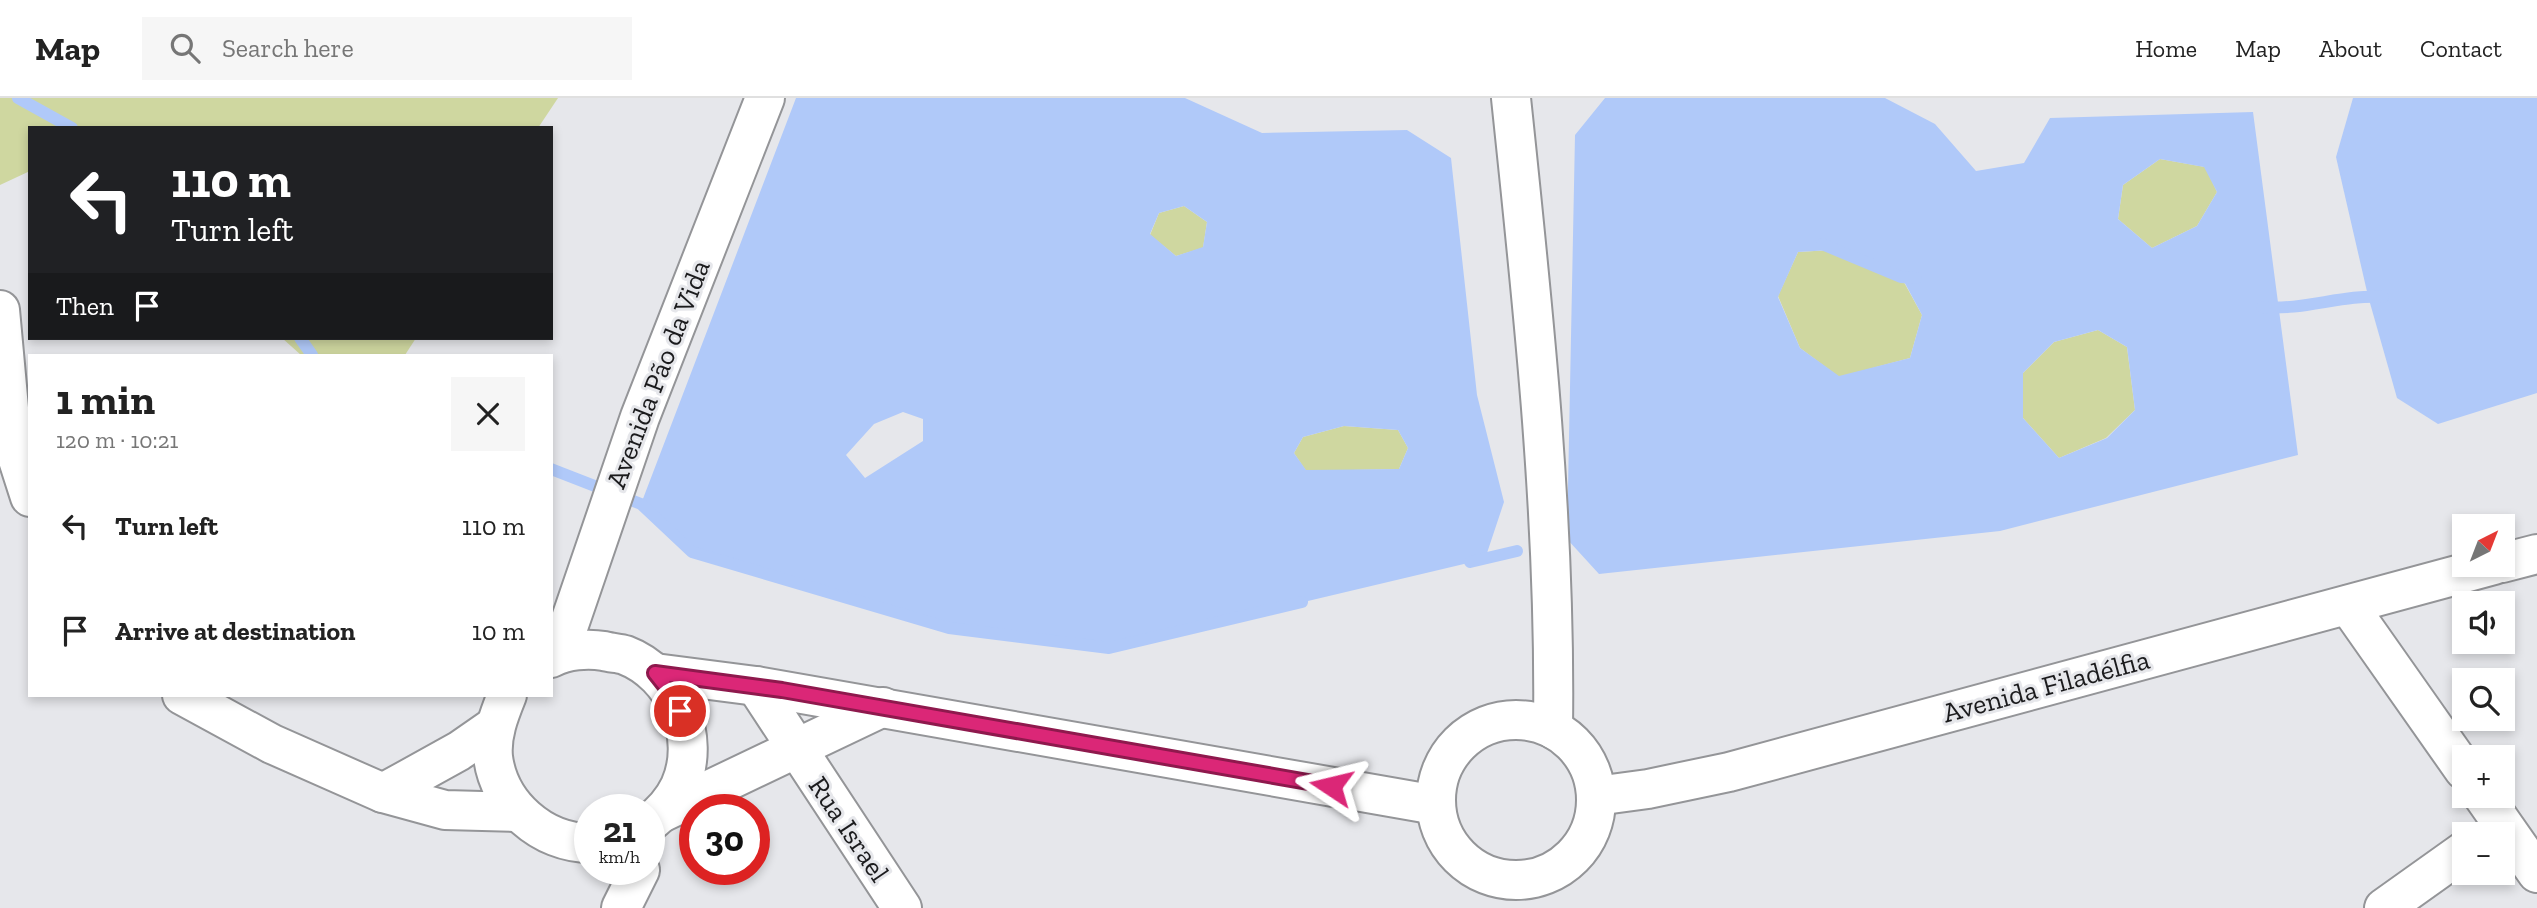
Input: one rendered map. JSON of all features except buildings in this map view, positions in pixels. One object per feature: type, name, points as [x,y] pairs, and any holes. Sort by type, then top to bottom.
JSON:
[{"type":"street","name":"Avenida Pão da Vida","points":[[555,656],[640,417],[765,98]]},
{"type":"street","points":[[1511,98],[1531,291],[1551,560],[1553,729]]},
{"type":"street","points":[[0,310],[12,441],[28,491]]},
{"type":"street","points":[[2515,560],[2537,554]]},
{"type":"street","name":"Avenida Filadélfia","points":[[1596,796],[1648,789],[1729,772],[2452,577]]},
{"type":"street","points":[[2348,605],[2452,753]]},
{"type":"street","points":[[555,656],[592,649],[625,656],[655,673],[674,697],[685,726],[688,756],[680,786],[665,806]]},
{"type":"street","points":[[655,673],[883,707],[1436,804]]},
{"type":"street","name":"Rua Israel","points":[[756,686],[902,908]]},
{"type":"street","points":[[185,697],[272,744],[383,793],[445,810],[519,812]]},
{"type":"street","points":[[665,814],[883,707]]},
{"type":"street","points":[[383,793],[459,751],[501,710]]},
{"type":"street","points":[[501,710],[493,757],[501,787],[519,812],[544,832],[574,842]]},
{"type":"street","points":[[1526,721],[1553,729],[1575,746],[1590,769],[1596,796],[1592,828],[1576,854],[1527,894],[1463,860],[1444,835],[1436,804],[1439,776],[1452,751],[1472,733],[1498,722],[1526,721]]},
{"type":"street","points":[[2491,818],[2537,873]]},
{"type":"street","points":[[2384,908],[2452,860]]},
{"type":"street","points":[[621,908],[632,885]]},
{"type":"green space","points":[[0,98],[558,98],[539,126],[28,126],[28,172],[0,185]]},
{"type":"green space","points":[[2160,159],[2205,167],[2217,192],[2197,226],[2152,248],[2118,219],[2123,185]]},
{"type":"green space","points":[[1184,206],[1207,222],[1203,248],[1176,256],[1150,235],[1159,213]]},
{"type":"green space","points":[[1847,249],[1900,275],[1922,315],[1910,358],[1839,377],[1800,348],[1778,296],[1798,252]]},
{"type":"green space","points":[[2098,330],[2127,347],[2135,410],[2106,438],[2059,458],[2023,418],[2023,373],[2054,342]]},
{"type":"green space","points":[[284,340],[415,340],[406,354],[300,354]]},
{"type":"green space","points":[[1344,426],[1398,430],[1408,448],[1399,469],[1306,471],[1294,453],[1303,437]]},
{"type":"water","points":[[796,98],[1185,98],[1262,133],[1407,130],[1451,158],[1477,395],[1504,502],[1485,559],[1109,648],[949,628],[692,552],[641,504]],"holes":[[[1184,206],[1207,222],[1203,247],[1176,256],[1150,234],[1159,213]],[[903,412],[923,419],[923,441],[865,478],[846,455],[874,424]],[[1344,426],[1398,430],[1408,448],[1399,469],[1306,470],[1294,453],[1303,437]]]},
{"type":"water","points":[[1605,98],[1885,98],[1935,124],[1976,171],[2024,163],[2050,118],[2253,112],[2298,455],[2000,531],[1599,574],[1567,539],[1575,135]],"holes":[[[2160,159],[2204,167],[2217,192],[2197,226],[2152,248],[2118,219],[2123,185]],[[1847,249],[1900,274],[1922,315],[1910,358],[1839,376],[1800,348],[1778,297],[1798,252]],[[2098,330],[2127,347],[2135,410],[2107,438],[2059,458],[2023,418],[2023,373],[2054,342]]]},
{"type":"water","points":[[2353,98],[2537,98],[2537,393],[2438,424],[2397,398],[2368,296],[2336,157]]},
{"type":"waterway","points":[[18,98],[68,126]]},
{"type":"waterway","points":[[1822,244],[1901,277],[1916,278]]},
{"type":"waterway","points":[[2262,307],[2293,307],[2353,298],[2383,297]]},
{"type":"waterway","points":[[301,340],[311,354]]},
{"type":"waterway","points":[[553,470],[641,504],[692,552],[949,628],[1109,648],[1302,602]]},
{"type":"waterway","points":[[1470,562],[1517,551]]},
{"type":"route","points":[[680,711],[674,697],[655,673],[782,690],[1331,786]]}]
